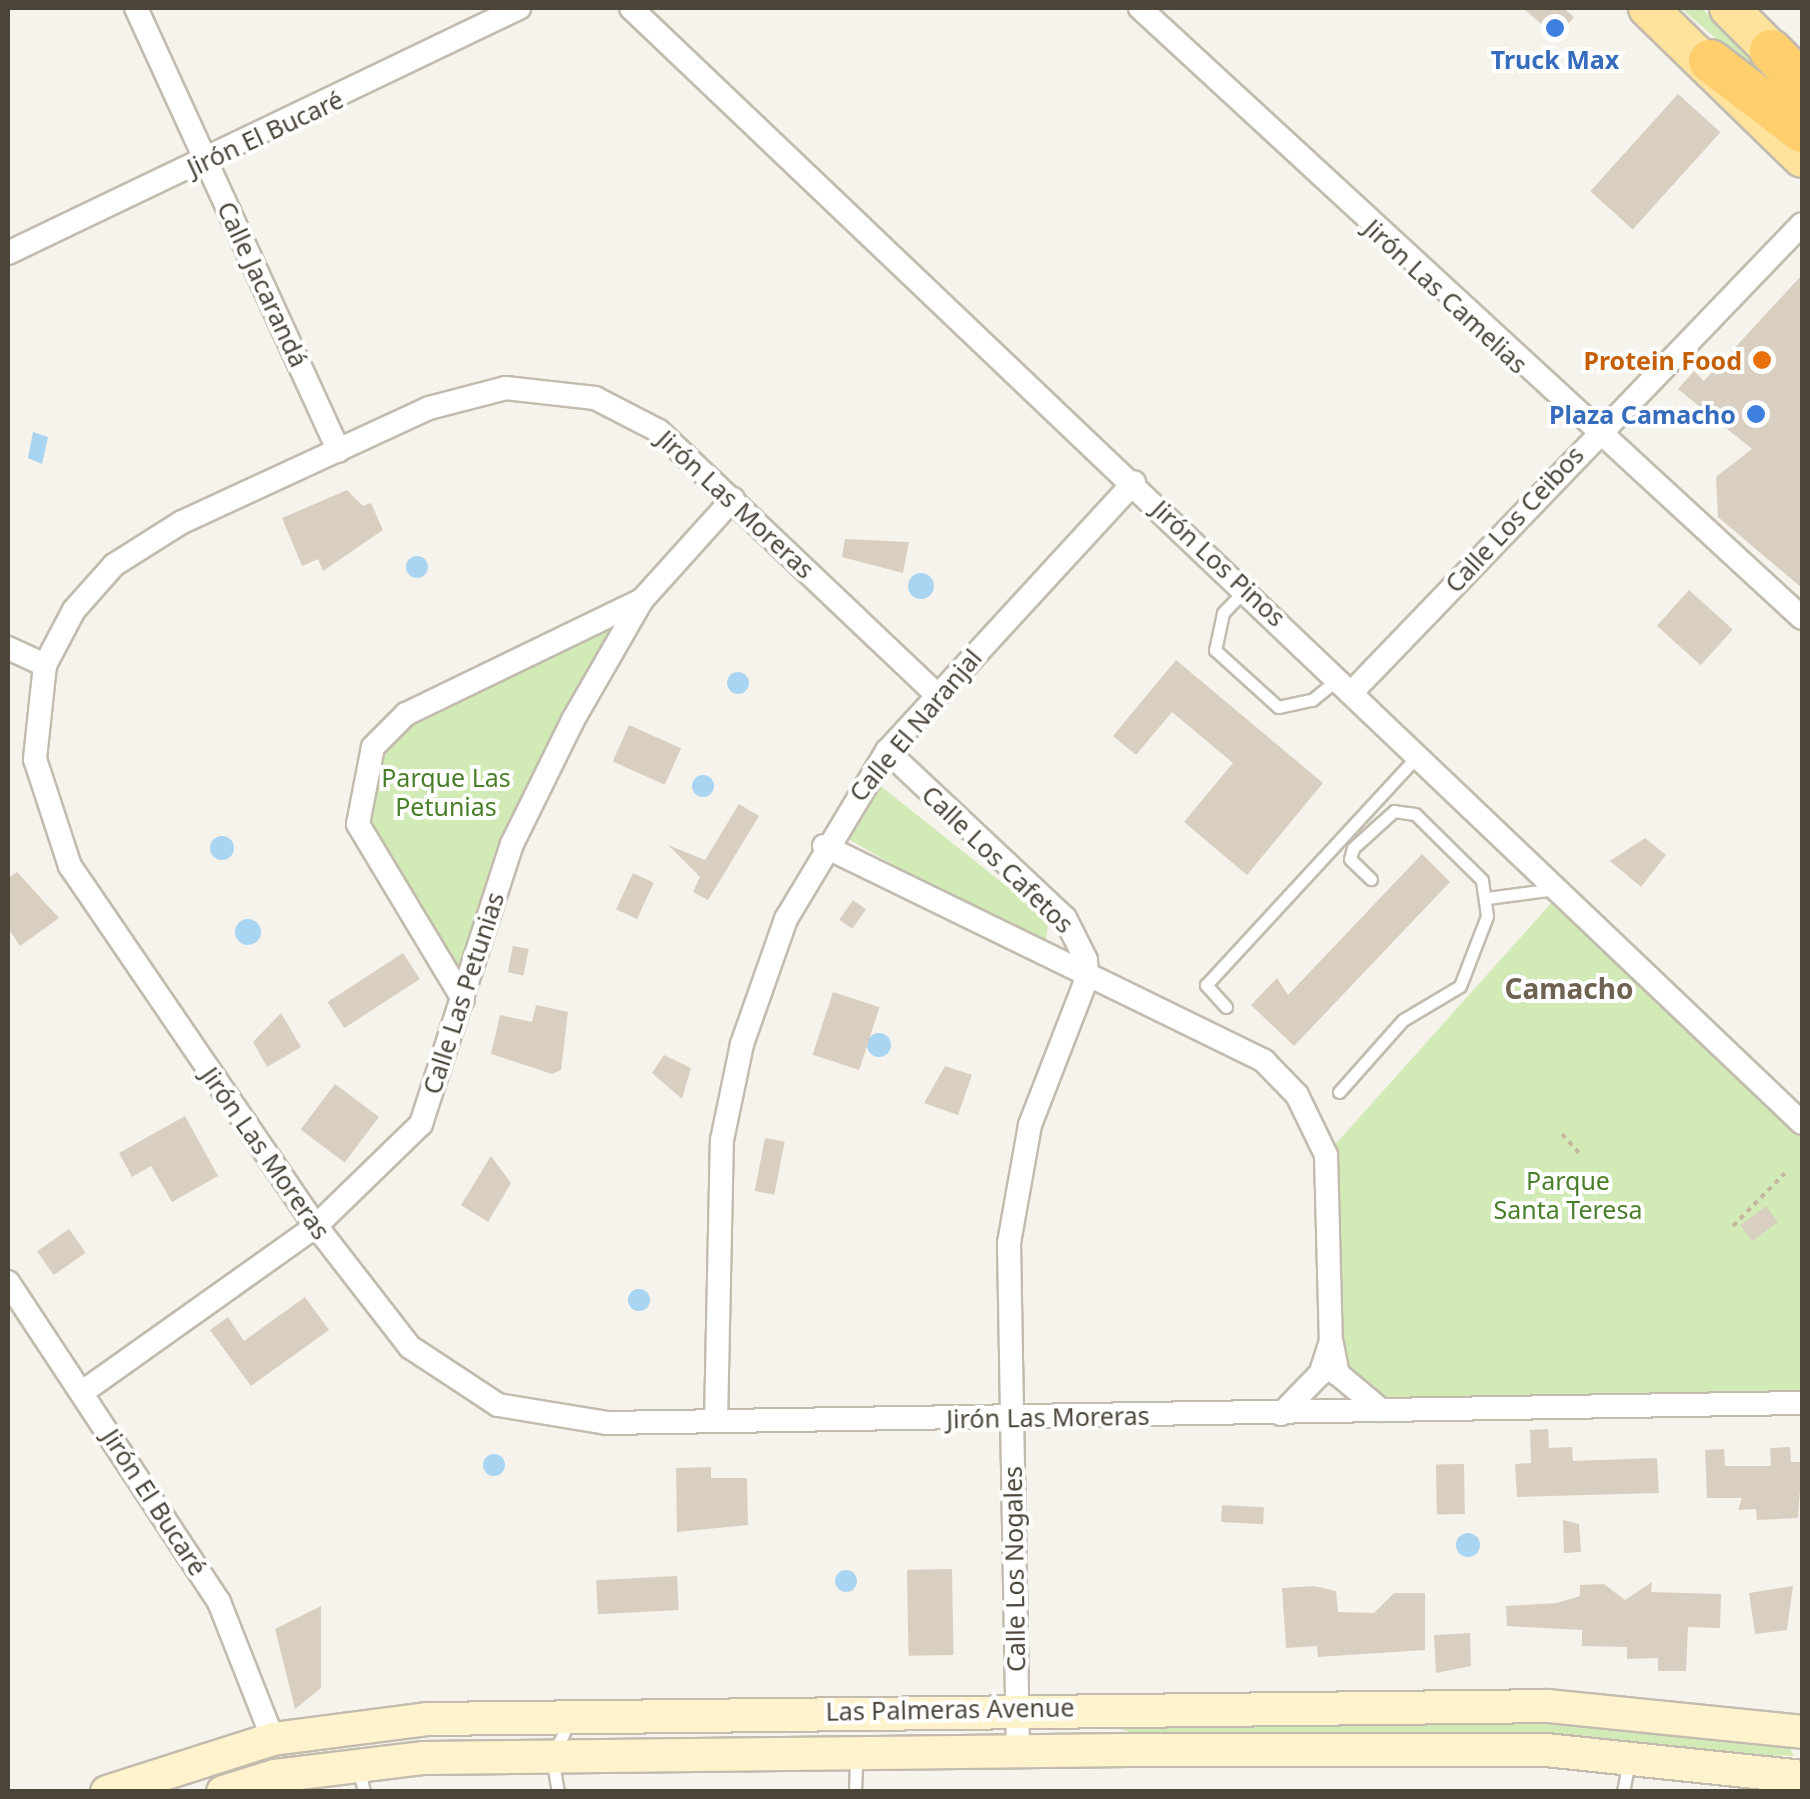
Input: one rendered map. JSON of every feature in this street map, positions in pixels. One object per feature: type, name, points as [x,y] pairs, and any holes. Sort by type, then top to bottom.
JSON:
[{"type":"highway","points":[[1771,51],[1802,82]]},
{"type":"highway","points":[[1710,61],[1802,130]]},
{"type":"main road","points":[[1648,8],[1710,61],[1802,158]]},
{"type":"main road","points":[[1730,8],[1771,51]]},
{"type":"main road","points":[[1110,1706],[1110,1738],[1129,1750]]},
{"type":"main road","name":"Las Palmeras Avenue","points":[[106,1792],[272,1739],[428,1719],[1110,1706],[1548,1706],[1802,1732]]},
{"type":"main road","points":[[949,1708],[966,1736],[955,1754]]},
{"type":"main road","name":"Las Palmeras Avenue","points":[[223,1792],[552,1757],[1129,1750],[1630,1756],[1802,1777]]},
{"type":"street","name":"Calle Jacarandá","points":[[136,8],[339,451]]},
{"type":"street","name":"Jirón El Bucaré","points":[[8,253],[519,8]]},
{"type":"street","name":"Jirón Los Pinos","points":[[630,8],[1347,683],[1555,890],[1802,1123]]},
{"type":"street","name":"Jirón Las Camelias","points":[[1140,8],[1593,434],[1802,618]]},
{"type":"street","name":"Calle Los Ceibos","points":[[1347,683],[1802,224]]},
{"type":"street","name":"Jirón Las Moreras","points":[[935,693],[733,499],[638,417],[552,388],[455,398],[131,553],[86,594],[44,664],[34,759],[52,832],[316,1226],[410,1348],[471,1392],[553,1420],[1390,1413],[1802,1403]]},
{"type":"street","name":"Calle El Naranjal","points":[[716,1421],[714,1226],[730,1091],[768,963],[824,846],[886,751],[935,693],[1134,482]]},
{"type":"street","name":"Calle Las Petunias","points":[[84,1391],[316,1226],[421,1124],[512,844],[642,600],[733,499]]},
{"type":"street","points":[[463,998],[358,824],[373,747],[406,714],[642,600]]},
{"type":"street","points":[[8,648],[44,664]]},
{"type":"street","name":"Calle Los Cafetos","points":[[886,751],[1065,918],[1081,940],[1087,978]]},
{"type":"street","name":"Calle Los Cafetos","points":[[824,846],[1087,978],[1264,1061],[1298,1095],[1326,1155],[1331,1341],[1338,1374],[1359,1400],[1390,1413]]},
{"type":"street","name":"Calle Los Nogales","points":[[1018,1753],[1009,1243],[1030,1125],[1087,978]]},
{"type":"street","name":"Jirón El Bucaré","points":[[8,1282],[84,1391],[219,1602],[272,1739]]},
{"type":"street","name":"Calle Los Cafetos","points":[[1280,1414],[1320,1374],[1331,1341]]},
{"type":"lane","points":[[1246,588],[1223,613],[1215,650],[1278,707],[1312,700],[1347,683]]},
{"type":"lane","points":[[1226,1007],[1206,985],[1419,754]]},
{"type":"lane","points":[[1339,1092],[1403,1020],[1460,986],[1480,946],[1486,898],[1482,880],[1415,814],[1394,811],[1353,848],[1350,859],[1371,879]]},
{"type":"lane","points":[[1486,898],[1555,890]]},
{"type":"lane","points":[[558,1792],[552,1757],[560,1731],[581,1714]]},
{"type":"lane","points":[[855,1792],[856,1755]]},
{"type":"lane","points":[[1623,1792],[1630,1756]]},
{"type":"path","points":[[1802,466],[1802,476]]},
{"type":"path","points":[[1562,1134],[1579,1153]]},
{"type":"path","points":[[1733,1226],[1785,1173]]},
{"type":"green space","points":[[1681,8],[1702,8],[1801,113]]},
{"type":"green space","name":"Parque Las Petunias","points":[[623,623],[460,972],[367,824],[380,753],[407,723]]},
{"type":"green space","points":[[873,780],[1049,920],[1044,950],[848,839]]},
{"type":"green space","name":"Parque Santa Teresa","points":[[1554,900],[1802,1138],[1802,1399],[1409,1406],[1363,1388],[1342,1362],[1332,1148]]},
{"type":"green space","points":[[1553,1716],[1788,1745],[1794,1756],[1154,1740],[1114,1727]]},
{"type":"water","points":[[33,432],[48,437],[42,464],[28,458]]},
{"type":"water","points":[[417,556],[425,559],[425,575],[417,578],[409,575],[406,567],[409,559]]},
{"type":"water","points":[[921,573],[930,577],[934,586],[930,595],[921,599],[912,595],[908,586],[912,577]]},
{"type":"water","points":[[738,672],[746,675],[746,691],[738,694],[730,691],[727,683],[730,675]]},
{"type":"water","points":[[703,775],[711,778],[711,794],[703,797],[695,794],[692,786],[695,778]]},
{"type":"water","points":[[222,836],[234,848],[222,860],[210,848]]},
{"type":"water","points":[[248,919],[257,923],[261,932],[257,941],[248,945],[239,941],[235,932],[239,923]]},
{"type":"water","points":[[879,1033],[891,1045],[879,1057],[867,1045]]},
{"type":"water","points":[[639,1289],[647,1292],[647,1308],[639,1311],[631,1308],[628,1300],[631,1292]]},
{"type":"water","points":[[494,1454],[502,1457],[502,1473],[494,1476],[486,1473],[483,1465],[486,1457]]},
{"type":"water","points":[[1468,1533],[1477,1536],[1477,1554],[1468,1557],[1459,1554],[1456,1545],[1459,1536]]},
{"type":"water","points":[[842,1570],[850,1570],[857,1581],[850,1592],[842,1592],[835,1585],[835,1577]]},
{"type":"building","name":"Truck Max","points":[[1523,8],[1563,8],[1574,17],[1557,38]]},
{"type":"building","points":[[1678,94],[1720,132],[1633,229],[1590,191]]},
{"type":"building","name":"Plaza Camacho","points":[[1802,275],[1802,588],[1718,517],[1716,477],[1752,449],[1678,389],[1694,371],[1704,381]]},
{"type":"building","points":[[347,490],[363,506],[371,503],[383,530],[323,571],[318,559],[302,566],[282,518]]},
{"type":"building","points":[[845,539],[909,542],[903,573],[842,557]]},
{"type":"building","points":[[1689,590],[1733,629],[1701,665],[1657,626]]},
{"type":"building","points":[[1176,660],[1323,783],[1247,875],[1184,822],[1233,763],[1172,712],[1136,755],[1113,736]]},
{"type":"building","points":[[629,725],[681,748],[665,785],[613,762]]},
{"type":"building","points":[[739,804],[759,816],[708,900],[693,892],[700,877],[668,845],[705,860]]},
{"type":"building","points":[[1645,838],[1666,855],[1641,887],[1610,861]]},
{"type":"building","points":[[1422,854],[1450,882],[1294,1046],[1251,1005],[1277,978],[1288,995]]},
{"type":"building","points":[[17,872],[59,918],[20,946],[8,928],[8,878]]},
{"type":"building","points":[[633,873],[654,883],[637,919],[616,909]]},
{"type":"building","points":[[853,900],[866,909],[852,929],[839,920]]},
{"type":"building","points":[[513,946],[529,949],[524,976],[508,973]]},
{"type":"building","points":[[403,953],[420,979],[344,1028],[328,1002]]},
{"type":"building","points":[[833,992],[880,1007],[859,1070],[813,1055]]},
{"type":"building","points":[[536,1005],[568,1012],[561,1070],[552,1074],[491,1054],[500,1015],[532,1022]]},
{"type":"building","points":[[281,1013],[301,1047],[267,1067],[253,1042]]},
{"type":"building","points":[[664,1055],[691,1068],[682,1099],[652,1073]]},
{"type":"building","points":[[945,1066],[972,1075],[958,1115],[924,1103]]},
{"type":"building","points":[[335,1084],[379,1117],[345,1163],[301,1130]]},
{"type":"building","points":[[185,1116],[218,1176],[172,1202],[151,1166],[132,1177],[119,1153]]},
{"type":"building","points":[[765,1138],[785,1142],[774,1195],[755,1191]]},
{"type":"building","points":[[491,1156],[511,1183],[488,1222],[461,1205]]},
{"type":"building","points":[[1766,1206],[1778,1222],[1752,1241],[1740,1225]]},
{"type":"building","points":[[69,1229],[86,1253],[54,1275],[37,1251]]},
{"type":"building","points":[[305,1297],[329,1330],[251,1386],[210,1330],[228,1317],[244,1341]]},
{"type":"building","points":[[1548,1429],[1549,1448],[1572,1447],[1573,1461],[1657,1458],[1659,1493],[1517,1497],[1515,1464],[1531,1463],[1530,1430]]},
{"type":"building","points":[[1790,1447],[1791,1462],[1802,1462],[1798,1518],[1757,1520],[1756,1509],[1738,1510],[1742,1498],[1707,1498],[1705,1450],[1724,1449],[1725,1466],[1771,1466],[1770,1448]]},
{"type":"building","points":[[1436,1464],[1464,1464],[1465,1514],[1437,1514]]},
{"type":"building","points":[[711,1467],[711,1478],[747,1478],[748,1525],[677,1532],[676,1468]]},
{"type":"building","points":[[1222,1505],[1264,1507],[1263,1524],[1221,1522]]},
{"type":"building","points":[[1563,1520],[1579,1524],[1581,1552],[1564,1553]]},
{"type":"building","points":[[952,1569],[954,1655],[909,1656],[907,1570]]},
{"type":"building","points":[[677,1576],[679,1610],[598,1614],[596,1580]]},
{"type":"building","points":[[1652,1582],[1651,1592],[1721,1594],[1720,1628],[1688,1627],[1686,1671],[1658,1671],[1658,1658],[1627,1659],[1627,1647],[1582,1646],[1582,1630],[1507,1626],[1506,1606],[1557,1603],[1580,1596],[1580,1585],[1604,1584],[1625,1600]]},
{"type":"building","points":[[1314,1586],[1336,1591],[1338,1612],[1374,1613],[1394,1593],[1425,1593],[1425,1650],[1318,1657],[1317,1646],[1286,1648],[1282,1588]]},
{"type":"building","points":[[1793,1586],[1787,1630],[1755,1634],[1749,1593]]},
{"type":"building","points":[[321,1606],[321,1688],[295,1709],[275,1629]]},
{"type":"building","points":[[1470,1633],[1471,1666],[1436,1673],[1434,1635]]},
{"type":"place","name":"Truck Max","points":[[1555,28]]},
{"type":"place","name":"Protein Food","points":[[1762,360]]},
{"type":"place","name":"Plaza Camacho","points":[[1756,414]]},
{"type":"district","name":"Camacho","points":[[1569,988]]}]
